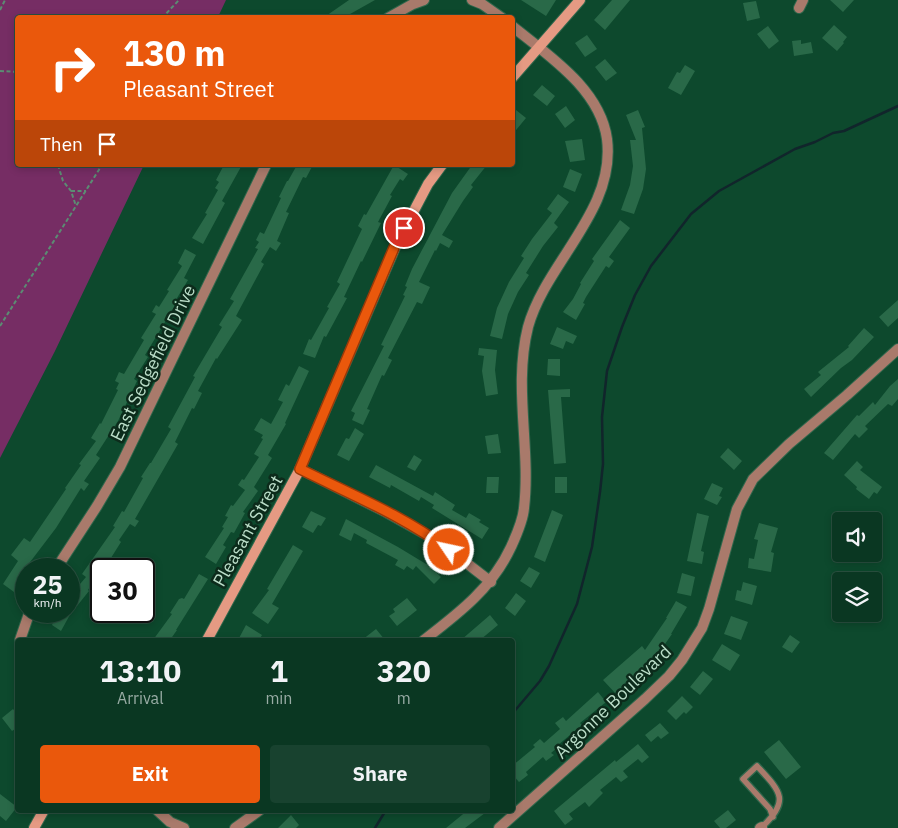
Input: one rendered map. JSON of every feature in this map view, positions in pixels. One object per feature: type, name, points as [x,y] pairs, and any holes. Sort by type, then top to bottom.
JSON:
[{"type":"street","points":[[393,15],[424,0]]},
{"type":"street","points":[[472,0],[482,4],[498,15]]},
{"type":"street","points":[[515,75],[580,0]]},
{"type":"street","points":[[427,638],[455,616],[491,582],[510,549],[524,509],[524,446],[521,388],[524,347],[529,326],[543,292],[600,196],[607,167],[607,138],[594,104],[570,75],[515,28]]},
{"type":"street","name":"East Sedgefield Drive","points":[[63,558],[125,459],[265,167]]},
{"type":"street","name":"Pleasant Street","points":[[207,638],[300,469],[396,243],[428,184],[441,167]]},
{"type":"street","name":"Argonne Boulevard","points":[[499,828],[669,676],[682,660],[702,628],[737,509],[753,480],[789,444],[898,349]]},
{"type":"street","points":[[300,469],[386,512],[438,541],[491,582]]},
{"type":"street","points":[[21,638],[26,623]]},
{"type":"street","points":[[34,828],[42,813]]},
{"type":"street","points":[[160,813],[170,822],[184,828]]},
{"type":"street","points":[[235,828],[256,813]]},
{"type":"lane","points":[[761,828],[773,817],[778,809],[779,792],[757,766],[743,779],[770,809],[773,817]]},
{"type":"path","points":[[0,10],[5,0]]},
{"type":"path","points":[[165,15],[179,0]]},
{"type":"path","points":[[0,71],[15,72]]},
{"type":"path","points":[[59,167],[76,206]]},
{"type":"path","points":[[0,326],[101,167]]},
{"type":"path","points":[[71,192],[86,191]]},
{"type":"shaded area","points":[[0,0],[226,0],[219,15],[15,15],[15,167],[143,167],[55,351],[0,458]]},
{"type":"building","points":[[349,0],[375,0],[348,15],[327,15]]},
{"type":"building","points":[[521,0],[556,0],[546,16]]},
{"type":"building","points":[[612,0],[630,0],[605,30],[594,20]]},
{"type":"building","points":[[830,0],[854,0],[843,12]]},
{"type":"building","points":[[756,1],[760,18],[747,21],[743,3]]},
{"type":"building","points":[[834,25],[847,37],[837,51],[822,38]]},
{"type":"building","points":[[768,26],[779,41],[769,49],[757,34]]},
{"type":"building","points":[[587,35],[597,49],[585,57],[575,43]]},
{"type":"building","points":[[801,40],[801,44],[811,42],[813,53],[794,56],[792,41]]},
{"type":"building","points":[[605,59],[617,73],[606,81],[595,67]]},
{"type":"building","points":[[685,65],[695,71],[681,95],[668,88],[677,72],[680,73]]},
{"type":"building","points":[[542,85],[555,96],[547,106],[533,95]]},
{"type":"building","points":[[566,106],[575,120],[565,128],[555,114]]},
{"type":"building","points":[[516,110],[526,118],[515,131]]},
{"type":"building","points":[[638,110],[645,127],[642,128],[646,169],[643,189],[634,214],[621,210],[630,185],[633,166],[630,140],[636,140],[626,115]]},
{"type":"building","points":[[582,139],[585,160],[570,162],[565,141]]},
{"type":"building","points":[[223,167],[241,167],[222,201],[225,203],[203,244],[192,238],[207,214],[205,213],[218,190],[215,188],[219,182],[216,180]]},
{"type":"building","points":[[296,167],[312,167],[306,178],[303,177],[286,212],[289,213],[277,241],[281,243],[276,251],[270,247],[261,262],[264,264],[236,316],[242,320],[216,358],[198,391],[202,393],[194,409],[192,408],[175,442],[178,444],[135,519],[139,521],[135,527],[130,524],[119,540],[121,542],[111,558],[93,558],[115,527],[113,526],[122,511],[124,512],[143,478],[141,477],[171,429],[168,427],[195,377],[193,376],[222,327],[219,325],[234,301],[230,299],[258,249],[255,248],[259,242],[256,240],[260,232],[264,234],[287,181]]},
{"type":"building","points":[[393,167],[397,167],[408,174],[403,181],[400,179],[390,195],[392,196],[378,222],[381,223],[344,297],[347,298],[326,337],[324,336],[315,358],[303,354],[309,339],[311,340],[340,284],[337,282],[362,229],[358,226],[364,214],[366,215]]},
{"type":"building","points":[[471,167],[485,167],[471,185],[473,187],[442,235],[453,241],[449,248],[440,243],[419,282],[430,287],[422,304],[417,302],[388,358],[392,360],[384,376],[382,375],[367,409],[370,410],[363,425],[352,420],[355,413],[351,411],[384,346],[381,345],[405,296],[403,295],[407,287],[405,286],[412,269],[452,193]]},
{"type":"building","points":[[570,169],[582,174],[575,192],[563,187]]},
{"type":"building","points":[[558,194],[569,202],[554,223],[558,227],[526,273],[529,275],[518,292],[508,314],[502,339],[490,336],[497,308],[509,282],[524,258],[521,256],[552,213],[547,209]]},
{"type":"building","points":[[620,220],[630,228],[609,257],[614,261],[609,268],[606,266],[586,297],[583,303],[585,304],[576,320],[563,312],[573,299],[580,283],[594,261],[592,259]]},
{"type":"building","points":[[185,249],[196,255],[184,278],[188,280],[174,303],[176,304],[145,355],[148,357],[134,379],[137,381],[118,421],[96,455],[100,458],[84,481],[89,484],[84,491],[81,488],[56,528],[33,558],[15,558],[11,555],[24,538],[30,542],[66,489],[81,465],[79,464],[96,441],[91,438],[101,424],[118,390],[116,389],[119,383],[115,381],[119,372],[124,374],[144,340],[141,338],[156,314],[152,312],[156,305],[159,307],[182,266],[178,263]]},
{"type":"building","points":[[898,300],[898,318],[888,327],[879,317]]},
{"type":"building","points":[[557,327],[577,336],[573,344],[566,341],[563,349],[550,344]]},
{"type":"building","points":[[864,328],[874,337],[811,397],[804,389],[821,375],[818,372],[849,347]]},
{"type":"building","points":[[479,348],[497,350],[495,370],[498,394],[486,396],[482,371],[484,356],[478,355]]},
{"type":"building","points":[[548,359],[560,359],[560,376],[547,375]]},
{"type":"building","points":[[299,366],[309,371],[286,424],[268,455],[272,458],[254,487],[258,491],[243,512],[245,513],[234,533],[231,532],[223,545],[226,547],[216,564],[205,557],[224,528],[222,527],[228,517],[225,516],[231,505],[233,506],[245,490],[238,485],[242,479],[244,480],[259,457],[254,454],[263,439],[261,438],[263,435],[254,430],[261,418],[271,424],[283,402],[278,400],[286,384],[289,386]]},
{"type":"building","points":[[898,379],[898,399],[892,406],[888,404],[865,426],[868,429],[859,438],[855,434],[833,460],[824,453],[857,415],[859,416],[873,402],[875,405]]},
{"type":"building","points":[[570,389],[570,397],[561,397],[566,463],[554,464],[548,390]]},
{"type":"building","points":[[355,428],[364,434],[349,461],[337,455],[346,438],[349,439]]},
{"type":"building","points":[[498,434],[501,453],[488,454],[485,436]]},
{"type":"building","points":[[728,448],[742,461],[734,470],[720,457]]},
{"type":"building","points":[[414,455],[422,460],[415,471],[407,467]]},
{"type":"building","points":[[857,461],[863,467],[860,470],[882,487],[877,494],[874,492],[869,499],[856,489],[857,487],[844,475]]},
{"type":"building","points":[[376,465],[433,496],[435,492],[455,505],[452,510],[466,518],[469,513],[481,520],[479,522],[489,528],[482,539],[432,508],[434,505],[421,497],[419,501],[391,485],[390,488],[369,477]]},
{"type":"building","points":[[487,477],[499,477],[498,493],[486,493]]},
{"type":"building","points":[[555,477],[567,477],[567,493],[555,493]]},
{"type":"building","points":[[712,483],[723,488],[719,496],[722,497],[717,505],[704,499]]},
{"type":"building","points":[[552,510],[563,515],[545,562],[534,557]]},
{"type":"building","points":[[311,511],[326,518],[313,533],[302,527]]},
{"type":"building","points":[[697,513],[709,516],[701,551],[704,552],[702,564],[687,561]]},
{"type":"building","points":[[346,519],[431,567],[441,577],[434,584],[416,566],[413,570],[407,566],[404,570],[395,565],[398,560],[366,543],[367,540],[354,533],[351,541],[339,535]]},
{"type":"building","points":[[759,523],[778,528],[771,552],[774,553],[771,572],[748,568],[749,558],[754,559],[758,540],[754,539]]},
{"type":"building","points":[[293,545],[303,551],[272,604],[279,608],[268,624],[252,613],[269,590],[267,589]]},
{"type":"building","points":[[90,563],[89,591],[80,602],[80,584],[86,577],[82,574]]},
{"type":"building","points":[[15,566],[14,592],[3,584]]},
{"type":"building","points":[[529,567],[540,573],[531,588],[520,581]]},
{"type":"building","points":[[682,573],[695,577],[691,596],[677,593]]},
{"type":"building","points":[[199,574],[208,579],[171,638],[154,638],[172,614],[170,613],[179,599],[184,599]]},
{"type":"building","points":[[743,582],[757,586],[752,605],[735,600],[737,590],[741,591]]},
{"type":"building","points":[[516,593],[526,601],[515,616],[505,608]]},
{"type":"building","points":[[407,598],[417,610],[397,626],[389,616],[395,612],[393,609]]},
{"type":"building","points":[[676,601],[687,607],[672,634],[656,657],[616,694],[603,680],[642,646],[645,650]]},
{"type":"building","points":[[490,615],[498,625],[482,638],[463,638]]},
{"type":"building","points":[[731,616],[748,622],[741,640],[724,634]]},
{"type":"building","points":[[53,623],[65,623],[61,631],[52,625]]},
{"type":"building","points":[[246,625],[262,635],[260,638],[239,638]]},
{"type":"building","points":[[376,629],[383,638],[365,638]]},
{"type":"building","points":[[790,635],[800,642],[792,653],[782,647]]},
{"type":"building","points":[[722,644],[740,655],[730,671],[712,660]]},
{"type":"building","points":[[703,671],[713,679],[700,695],[690,687]]},
{"type":"building","points":[[598,692],[606,702],[580,723],[582,725],[558,745],[551,753],[554,755],[546,761],[543,757],[526,772],[528,775],[519,782],[515,777],[515,764],[535,747],[533,745],[540,739],[544,743],[560,729],[555,723],[563,717],[566,721]]},
{"type":"building","points":[[682,696],[693,707],[676,720],[667,711]]},
{"type":"building","points":[[13,709],[15,711],[15,729],[12,731],[2,718]]},
{"type":"building","points":[[660,723],[669,733],[661,739],[658,736],[651,742],[645,735]]},
{"type":"building","points":[[779,740],[801,767],[786,779],[764,752]]},
{"type":"building","points":[[638,744],[649,757],[642,763],[638,759],[623,771],[628,777],[621,782],[616,777],[600,790],[603,793],[589,807],[585,802],[569,814],[573,819],[565,825],[554,811],[615,760],[616,762]]},
{"type":"building","points":[[0,794],[15,805],[15,810],[6,821],[0,816]]},
{"type":"building","points":[[728,810],[736,820],[726,828],[720,828],[714,821]]},
{"type":"building","points":[[464,813],[485,813],[465,828],[446,828]]},
{"type":"building","points":[[291,815],[299,825],[296,828],[278,828]]},
{"type":"waterway","points":[[515,710],[540,681],[549,666],[577,604],[592,547],[600,492],[603,464],[602,417],[607,371],[635,295],[651,266],[691,214],[719,191],[795,149],[833,133],[844,131],[898,106]]},
{"type":"waterway","points":[[375,828],[384,813]]},
{"type":"route","points":[[404,228],[300,469],[386,512],[438,541],[449,550]]}]
